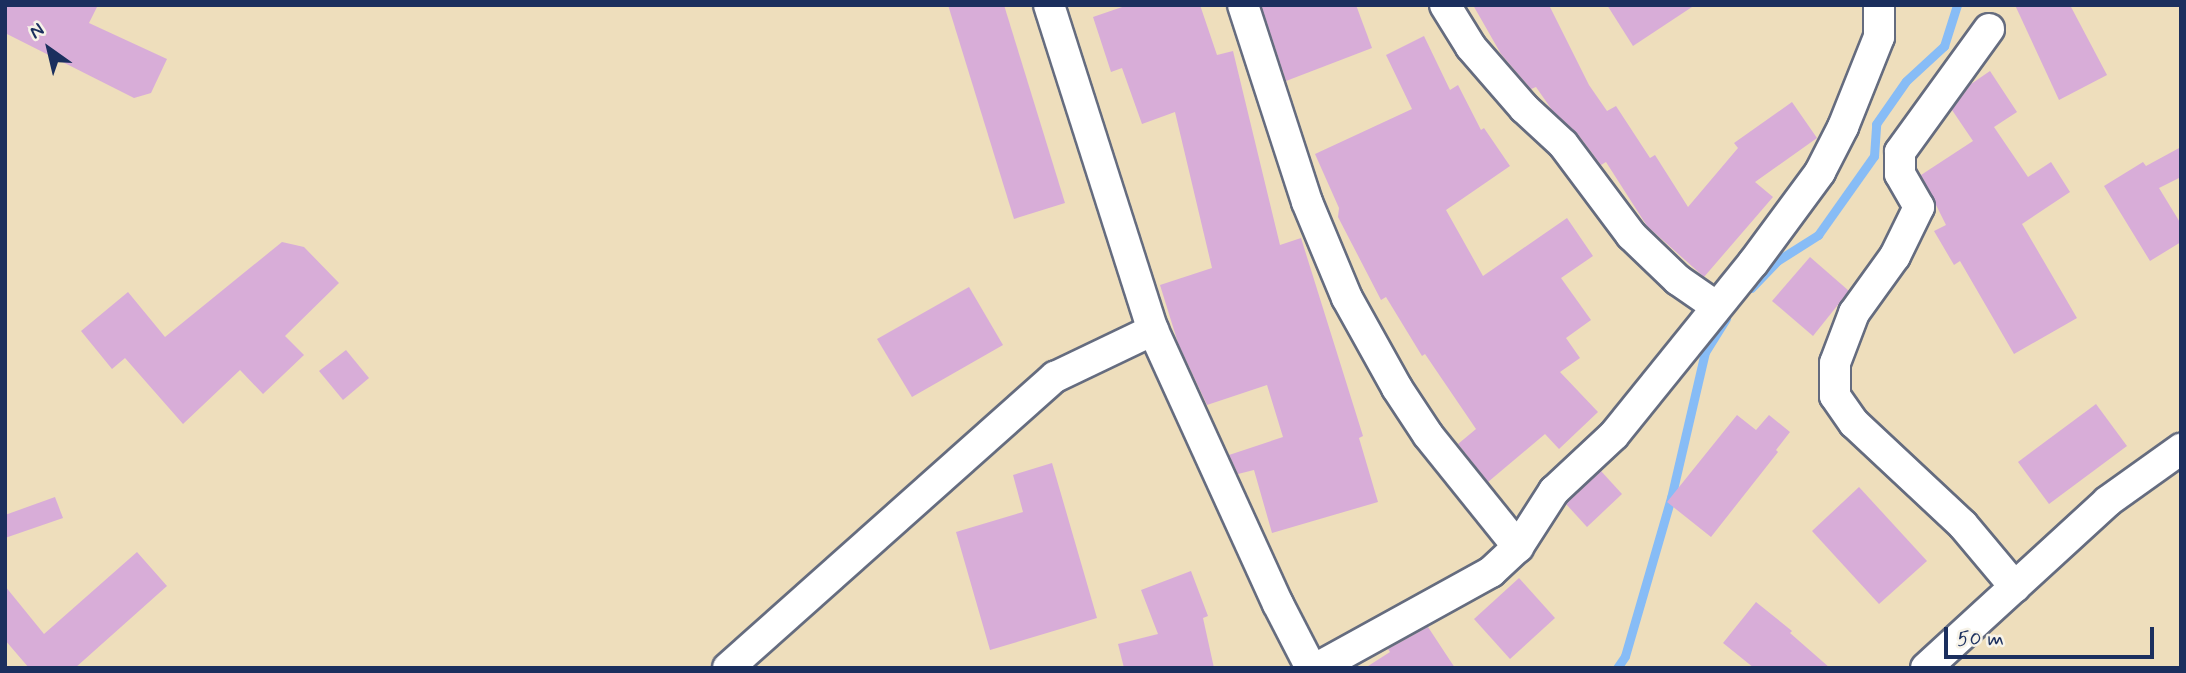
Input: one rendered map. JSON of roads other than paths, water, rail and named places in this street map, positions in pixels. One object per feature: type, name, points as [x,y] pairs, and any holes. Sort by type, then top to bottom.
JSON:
[{"type":"street","points":[[1049,5],[1153,330],[1278,604],[1311,668]]},
{"type":"street","points":[[1243,5],[1307,202],[1347,298],[1397,388],[1428,435],[1518,547]]},
{"type":"street","points":[[1445,5],[1471,47],[1524,108],[1563,144],[1632,235],[1678,280],[1717,307]]},
{"type":"street","points":[[1317,668],[1491,572],[1518,547],[1554,491],[1614,435],[1717,307],[1820,172],[1843,127],[1879,37],[1879,5]]},
{"type":"street","points":[[1989,29],[1900,152],[1900,174],[1919,206],[1895,256],[1854,313],[1835,363],[1835,396],[1854,424],[1964,525],[2015,587]]},
{"type":"street","points":[[729,668],[1055,377],[1153,330]]},
{"type":"street","points":[[1926,668],[2108,501],[2181,449]]},
{"type":"waterway","points":[[1751,288],[1777,261],[1818,235],[1874,156],[1876,124],[1906,81],[1944,46],[1957,5]]},
{"type":"waterway","points":[[1617,668],[1625,656],[1671,498],[1705,352],[1726,318]]}]
